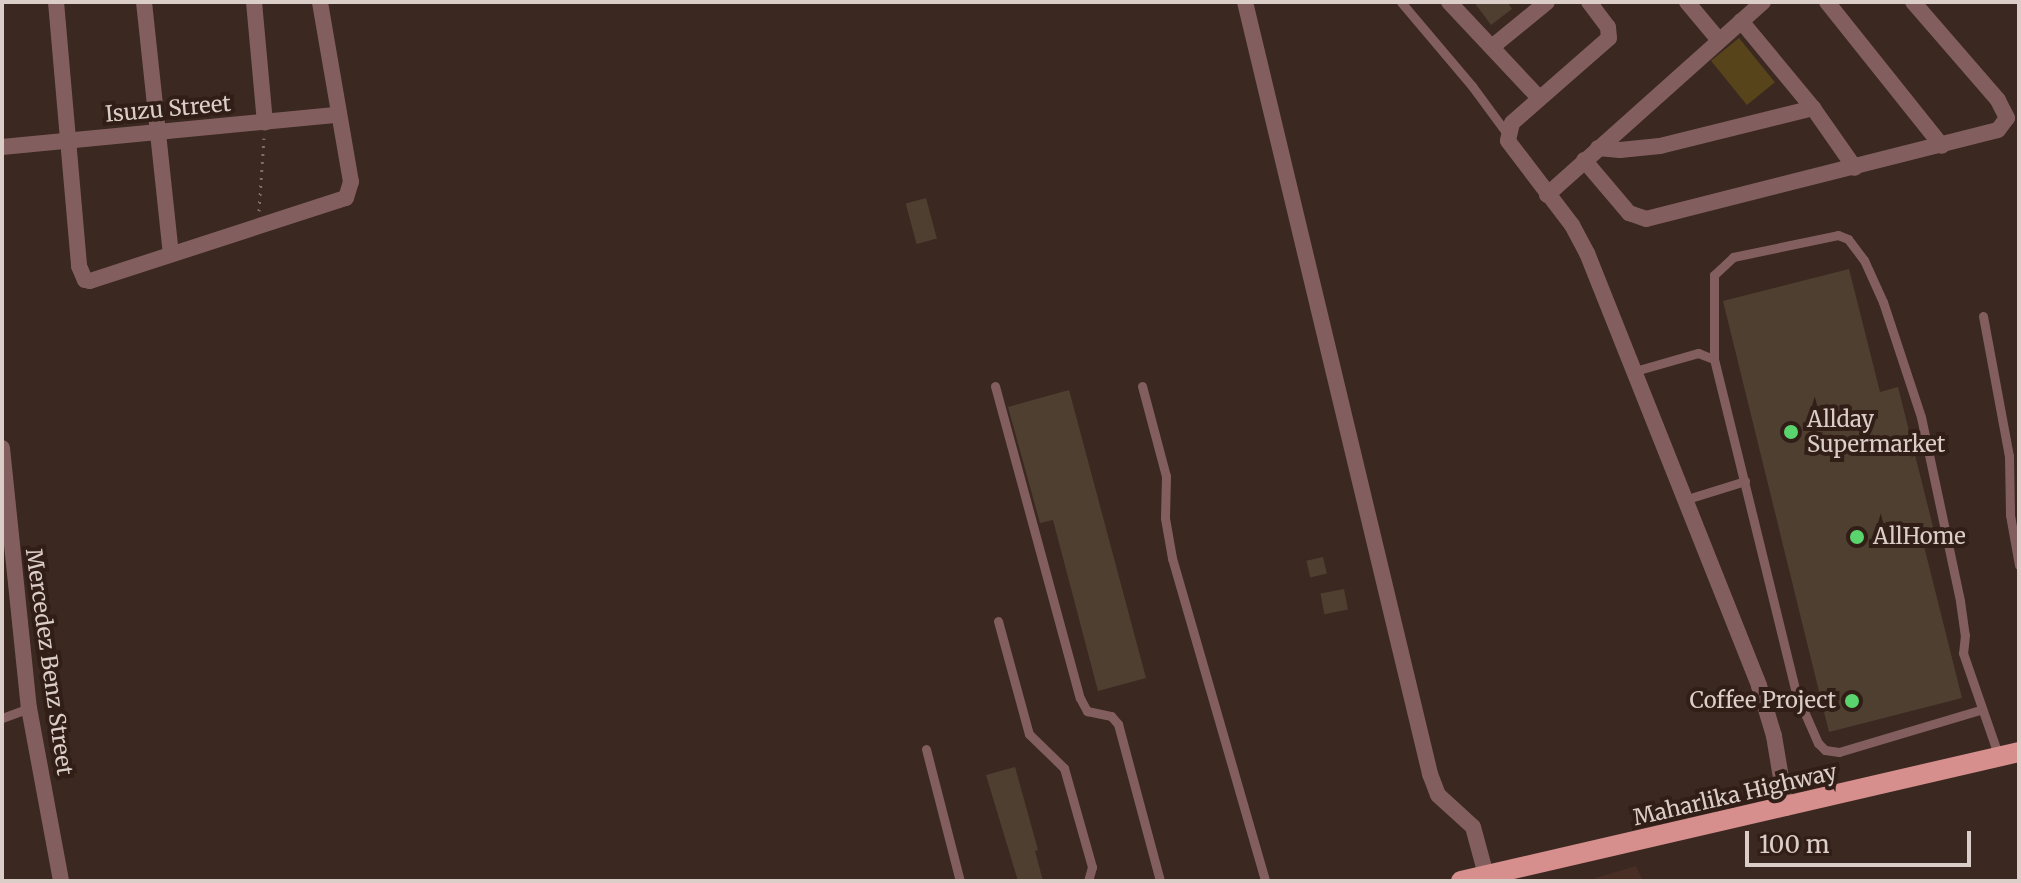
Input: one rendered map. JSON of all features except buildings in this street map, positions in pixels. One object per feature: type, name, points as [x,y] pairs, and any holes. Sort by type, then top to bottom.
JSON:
[{"type":"main road","name":"Maharlika Highway","points":[[1461,881],[2009,755]]},
{"type":"street","points":[[56,2],[79,266],[85,280],[341,202],[349,194],[351,182],[337,115],[320,2]]},
{"type":"street","points":[[144,2],[171,254]]},
{"type":"street","points":[[254,2],[265,123]]},
{"type":"street","points":[[1245,2],[1430,774],[1438,795],[1473,827],[1486,875]]},
{"type":"street","points":[[1449,2],[1539,98]]},
{"type":"street","points":[[1492,47],[1547,2]]},
{"type":"street","points":[[1589,2],[1608,27],[1609,38],[1512,123],[1508,135],[1514,153],[1572,225],[1587,253],[1759,686],[1774,736],[1786,808]]},
{"type":"street","points":[[1687,2],[1718,39]]},
{"type":"street","points":[[1547,195],[1763,2]]},
{"type":"street","points":[[1827,2],[1942,146]]},
{"type":"street","points":[[1584,160],[1629,213],[1646,219],[1998,130],[2007,118],[1998,100],[1913,2]]},
{"type":"street","points":[[1741,21],[1813,108],[1855,168]]},
{"type":"street","points":[[1598,148],[1620,150],[1660,146],[1813,108]]},
{"type":"street","name":"Isuzu Street","points":[[2,147],[337,115]]},
{"type":"street","name":"Mercedez Benz Street","points":[[2,448],[5,521],[29,708],[61,881]]},
{"type":"lane","points":[[1401,2],[1472,86],[1508,135]]},
{"type":"lane","points":[[1980,710],[1839,752],[1825,750],[1808,724],[1796,693],[1714,359],[1714,275],[1721,265],[1733,257],[1838,235],[1856,248],[1883,302],[1921,417],[1960,601],[1965,635],[1963,653],[1980,710],[2009,755]]},
{"type":"lane","points":[[1983,316],[2009,456],[2010,515],[2019,565]]},
{"type":"lane","points":[[1635,371],[1698,353],[1714,359]]},
{"type":"lane","points":[[995,386],[1080,698],[1087,711],[1111,716],[1118,724],[1160,881]]},
{"type":"lane","points":[[1142,386],[1166,476],[1165,518],[1172,558],[1265,881]]},
{"type":"lane","points":[[1684,500],[1745,481]]},
{"type":"lane","points":[[998,621],[1029,734],[1064,768],[1092,867],[1088,881]]},
{"type":"lane","points":[[2,718],[29,708]]},
{"type":"lane","points":[[926,749],[960,881]]},
{"type":"path","points":[[258,226],[265,123]]},
{"type":"shaded area","points":[[1739,38],[1775,82],[1747,105],[1711,61]]},
{"type":"shaded area","points":[[1636,866],[1643,881],[1596,881],[1595,878]]},
{"type":"place","name":"Allday Supermarket","points":[[1791,432]]},
{"type":"place","name":"AllHome","points":[[1857,537]]},
{"type":"place","name":"Coffee Project","points":[[1852,701]]}]
